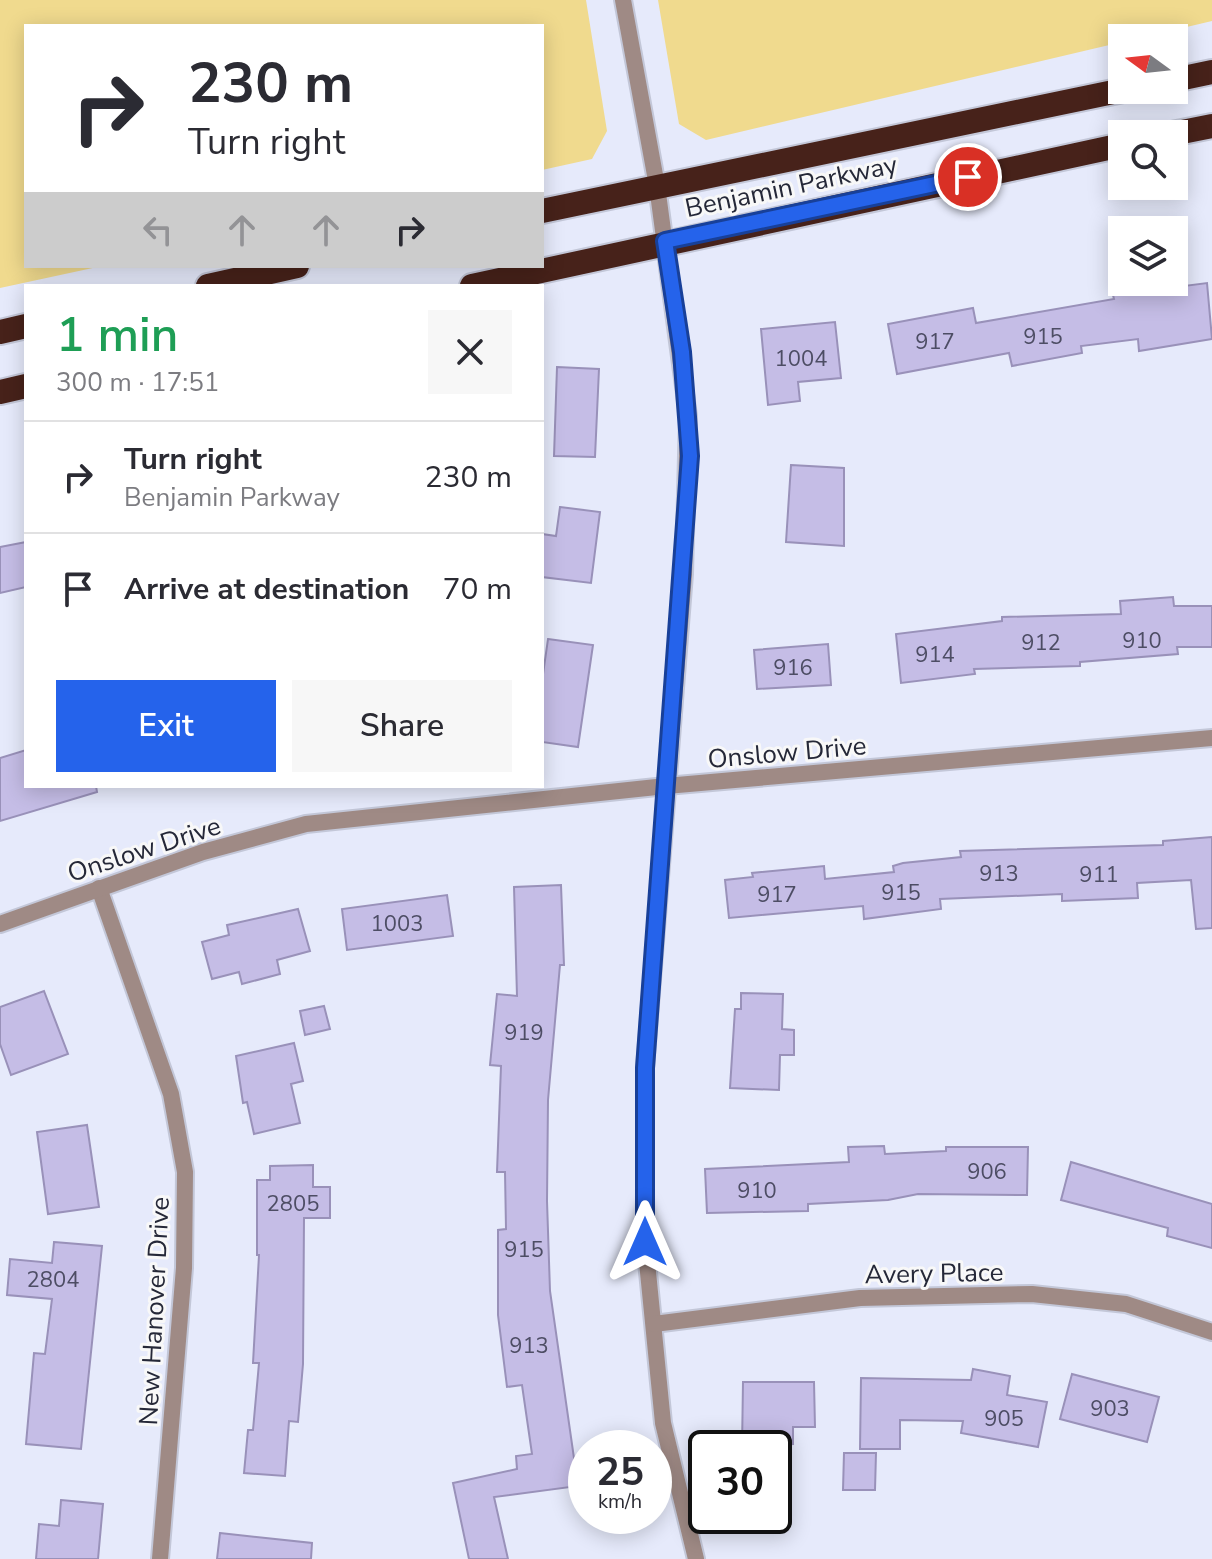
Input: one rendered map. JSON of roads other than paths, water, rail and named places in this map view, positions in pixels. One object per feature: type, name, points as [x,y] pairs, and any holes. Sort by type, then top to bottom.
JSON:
[{"type":"highway","points":[[1188,77],[1212,72]]},
{"type":"highway","name":"Benjamin Parkway","points":[[544,211],[1108,93]]},
{"type":"highway","points":[[1188,131],[1212,126]]},
{"type":"highway","name":"Benjamin Parkway","points":[[481,284],[665,241],[1108,148]]},
{"type":"highway","points":[[217,284],[288,268]]},
{"type":"highway","points":[[0,332],[24,326]]},
{"type":"highway","points":[[0,392],[24,386]]},
{"type":"street","points":[[623,0],[657,186],[682,352],[690,456],[645,1068],[645,1242],[663,1423],[696,1559]]},
{"type":"street","name":"Onslow Drive","points":[[0,924],[203,852],[306,824],[666,786],[1212,738]]},
{"type":"street","name":"New Hanover Drive","points":[[99,888],[171,1094],[185,1172],[184,1268],[160,1559]]},
{"type":"street","name":"Avery Place","points":[[654,1324],[860,1298],[1032,1294],[1126,1304],[1212,1332]]}]
